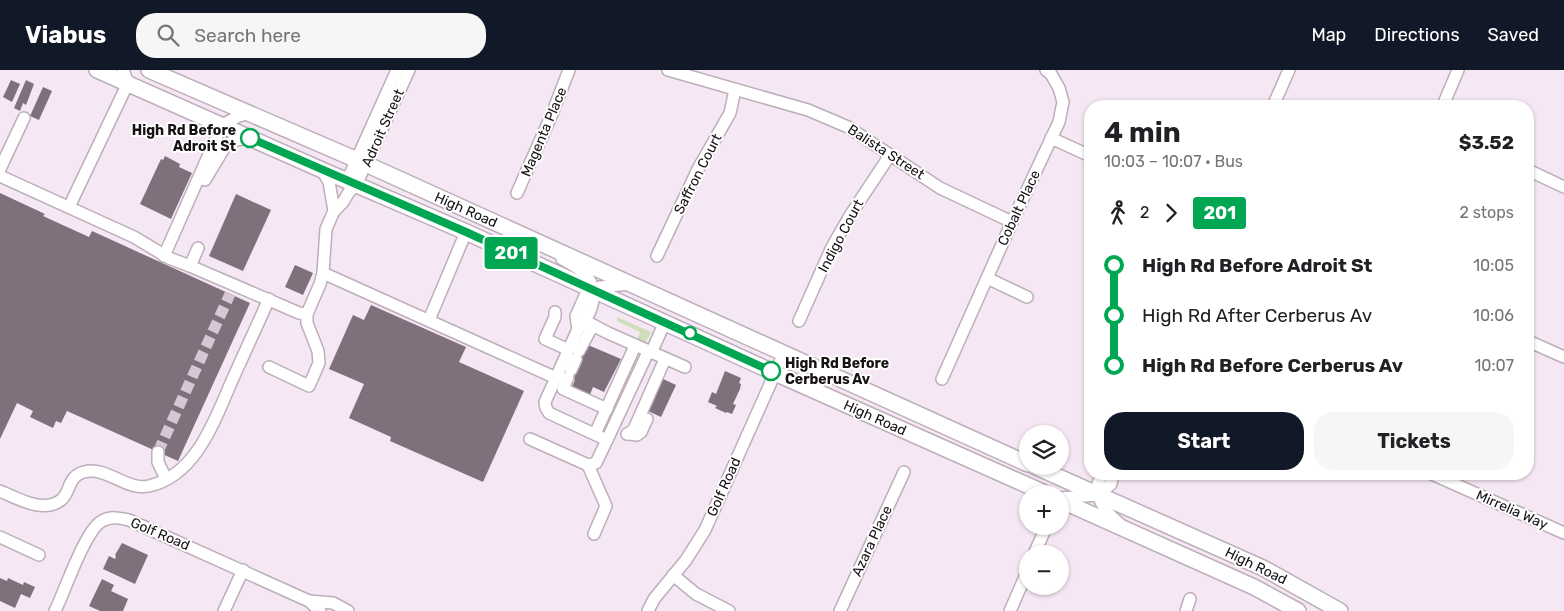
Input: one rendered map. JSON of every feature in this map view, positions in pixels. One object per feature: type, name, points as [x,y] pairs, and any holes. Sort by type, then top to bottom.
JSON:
[{"type":"main road","name":"High Road","points":[[97,70],[125,77],[250,138],[466,232],[1027,485]]},
{"type":"main road","name":"High Road","points":[[149,70],[541,243],[1019,460]]},
{"type":"main road","name":"High Road","points":[[1054,475],[1263,568],[1340,611]]},
{"type":"main road","name":"High Road","points":[[1069,503],[1254,587],[1298,611]]},
{"type":"street","name":"Adroit Street","points":[[338,213],[361,163],[397,70]]},
{"type":"street","name":"Adroit Street","points":[[361,163],[409,70]]},
{"type":"street","name":"Magenta Place","points":[[517,194],[569,70]]},
{"type":"street","name":"Balista Street","points":[[668,70],[808,110],[848,127],[940,188],[1012,222]]},
{"type":"street","name":"Cobalt Place","points":[[942,379],[1059,122],[1063,102],[1059,88],[1051,74],[1046,70]]},
{"type":"street","points":[[1276,100],[1289,70]]},
{"type":"street","points":[[1445,100],[1458,70]]},
{"type":"street","points":[[69,207],[125,77]]},
{"type":"street","name":"Saffron Court","points":[[657,256],[698,170],[730,113],[735,90]]},
{"type":"street","points":[[167,257],[222,125],[239,116],[250,113]]},
{"type":"street","points":[[0,169],[3,153],[24,118]]},
{"type":"street","points":[[167,257],[218,156],[226,145],[231,142],[250,138]]},
{"type":"street","points":[[1052,138],[1084,154]]},
{"type":"street","name":"Indigo Court","points":[[799,321],[832,247],[851,214],[890,155]]},
{"type":"street","points":[[269,367],[309,386],[319,363],[318,351],[307,322],[307,314],[323,273],[327,242],[326,229],[338,213],[329,182],[322,170]]},
{"type":"street","points":[[1534,173],[1564,187]]},
{"type":"street","points":[[0,176],[69,207],[119,226],[167,257],[190,266],[232,290],[269,299],[299,313],[307,314]]},
{"type":"street","points":[[429,320],[466,232]]},
{"type":"street","points":[[541,243],[583,272],[591,282],[594,290],[594,300],[563,389],[605,412]]},
{"type":"street","points":[[190,266],[198,248]]},
{"type":"street","points":[[323,273],[429,320],[572,359]]},
{"type":"street","points":[[987,278],[1027,297]]},
{"type":"street","points":[[594,290],[610,285],[632,284]]},
{"type":"street","points":[[0,491],[24,502],[45,506],[61,501],[73,479],[80,473],[97,471],[138,487],[148,486],[166,479],[180,470],[190,460],[209,433],[269,299]]},
{"type":"street","points":[[555,312],[555,317],[545,339],[572,359]]},
{"type":"street","points":[[530,439],[588,465],[596,463],[665,322]]},
{"type":"street","points":[[585,325],[685,368]]},
{"type":"street","points":[[1534,344],[1564,357]]},
{"type":"street","points":[[595,434],[635,346]]},
{"type":"street","name":"Golf Road","points":[[648,611],[654,599],[686,560],[705,530],[784,353]]},
{"type":"street","points":[[572,359],[545,402],[546,408],[549,413],[607,440]]},
{"type":"street","points":[[627,434],[632,432],[665,359]]},
{"type":"street","points":[[613,427],[632,436],[638,435],[647,419]]},
{"type":"street","points":[[158,452],[158,462],[166,479]]},
{"type":"street","points":[[588,465],[606,506],[594,534]]},
{"type":"street","name":"Azara Place","points":[[840,611],[904,472]]},
{"type":"street","points":[[1099,480],[1098,495],[1101,504],[1111,517],[1127,530]]},
{"type":"street","points":[[1069,498],[1098,495],[1111,484],[1111,480]]},
{"type":"street","name":"Mirrelia Way","points":[[1445,480],[1564,533]]},
{"type":"street","name":"Golf Road","points":[[55,611],[86,540],[102,521],[115,517],[129,520],[243,570],[309,601],[320,611]]},
{"type":"street","points":[[0,537],[39,555]]},
{"type":"street","points":[[224,611],[243,570]]},
{"type":"street","points":[[673,575],[696,594],[729,611]]},
{"type":"street","points":[[1010,611],[1019,590]]},
{"type":"street","points":[[1186,611],[1190,599]]},
{"type":"street","name":"Golf Road","points":[[309,601],[333,603],[348,611]]},
{"type":"green space","points":[[617,317],[651,332],[645,344],[637,340],[640,332],[617,321]]},
{"type":"building","points":[[11,80],[20,84],[12,102],[3,97]]},
{"type":"building","points":[[26,80],[34,84],[26,105],[23,103],[20,111],[14,108]]},
{"type":"building","points":[[43,87],[52,91],[39,120],[30,116]]},
{"type":"building","points":[[165,156],[180,164],[179,167],[192,173],[171,219],[140,204],[161,159],[163,160]]},
{"type":"building","points":[[0,193],[45,214],[43,216],[89,237],[92,231],[250,303],[178,461],[67,411],[61,423],[56,421],[53,428],[30,417],[33,411],[17,403],[0,439]]},
{"type":"building","points":[[236,194],[271,210],[243,271],[209,256]]},
{"type":"building","points":[[295,265],[313,273],[303,295],[285,287]]},
{"type":"building","points":[[371,305],[466,347],[459,362],[524,391],[483,482],[390,441],[391,437],[349,418],[364,384],[329,369],[353,315],[364,320]]},
{"type":"building","points":[[588,345],[621,359],[604,392],[593,387],[589,397],[571,389],[575,380],[565,376]]},
{"type":"building","points":[[725,371],[741,378],[739,383],[741,384],[740,389],[733,404],[736,405],[732,414],[715,408],[717,406],[708,402],[712,392],[716,394]]},
{"type":"building","points":[[661,378],[676,385],[661,417],[648,411]]},
{"type":"building","points":[[122,543],[148,555],[135,584],[103,569],[109,556],[115,559],[115,555]]},
{"type":"building","points":[[0,578],[7,581],[8,578],[23,585],[24,582],[35,587],[30,598],[21,594],[15,608],[0,601]]},
{"type":"building","points":[[102,579],[114,585],[111,591],[128,599],[123,611],[100,611],[89,606]]},
{"type":"tunnel","points":[[158,452],[230,294]]},
{"type":"bus line","name":"201","points":[[250,138],[466,232],[771,371]]},
{"type":"place","name":"High Rd Before Adroit St","points":[[250,138]]},
{"type":"place","name":"High Rd Before Cerberus Av","points":[[771,371]]}]
